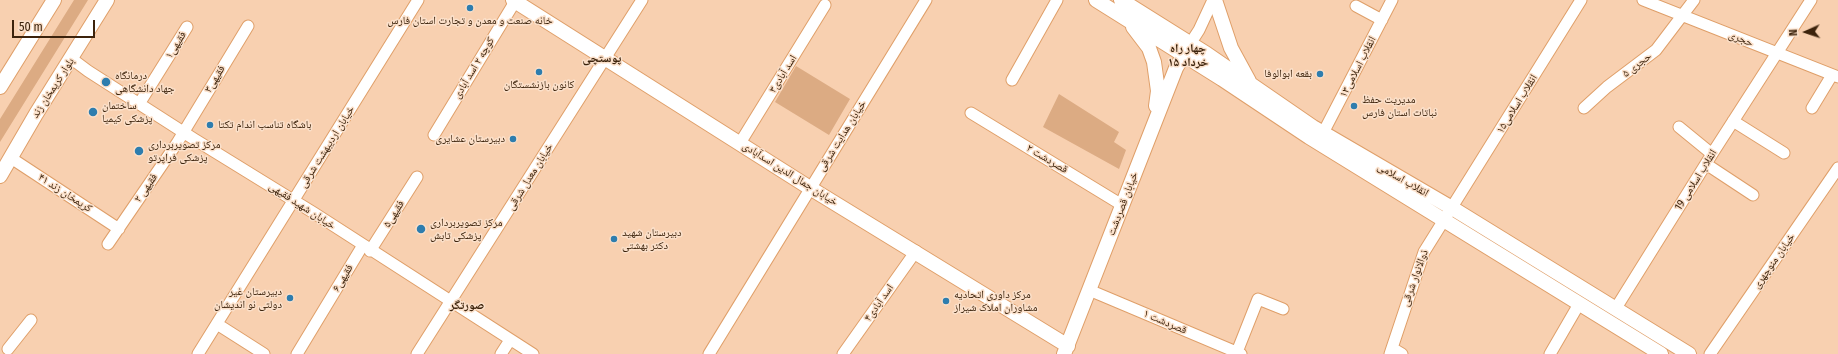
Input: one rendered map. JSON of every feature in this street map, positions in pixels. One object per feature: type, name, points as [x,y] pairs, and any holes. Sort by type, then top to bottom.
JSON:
[{"type":"main road","points":[[0,87],[54,0]]},
{"type":"main road","name":"بلوار کریمخان زند","points":[[0,176],[36,114],[108,0]]},
{"type":"main road","name":"خیابان جمال الدین اسدآبادی","points":[[515,0],[810,188],[916,251],[1066,350]]},
{"type":"main road","name":"انقلاب اسلامی","points":[[1096,0],[1127,19],[1250,83],[1323,133],[1451,208],[1689,354]]},
{"type":"main road","name":"انقلاب اسلامی","points":[[1121,0],[1222,78],[1309,137],[1661,354]]},
{"type":"main road","points":[[1214,0],[1231,48],[1250,83]]},
{"type":"main road","points":[[1127,19],[1149,48],[1154,62],[1158,91],[1152,131]]},
{"type":"main road","name":"خیابان قصردشت","points":[[1066,350],[1176,68],[1187,50]]},
{"type":"street","name":"خیابان اردیبهشت شرقی","points":[[198,354],[418,0]]},
{"type":"street","name":"کوچه ۲ اسد آبادی","points":[[434,135],[515,0]]},
{"type":"street","name":"خیابان معدل شرقی","points":[[417,354],[642,0]]},
{"type":"street","name":"خیابان هدایت شرقی","points":[[709,354],[926,0]]},
{"type":"street","points":[[1012,80],[1057,0]]},
{"type":"street","points":[[1187,50],[1214,0]]},
{"type":"street","name":"انقلاب اسلامی۱۳","points":[[1323,133],[1392,0]]},
{"type":"street","name":"انقلاب اسلامی۱۵","points":[[1451,208],[1582,0]]},
{"type":"street","name":"حجری","points":[[1644,0],[1835,76]]},
{"type":"street","name":"حجری ۵","points":[[1584,108],[1607,87],[1656,50],[1694,0]]},
{"type":"street","name":"انقلاب اسلامی 19","points":[[1616,308],[1811,0]]},
{"type":"street","name":"اسد آبادی۳","points":[[740,143],[825,5]]},
{"type":"street","points":[[1356,6],[1382,20]]},
{"type":"street","name":"فقیهی۳","points":[[183,132],[248,26]]},
{"type":"street","name":"فقیهی۱","points":[[139,104],[187,27]]},
{"type":"street","name":"خیابان شهید فقیهی","points":[[72,59],[139,104],[533,354]]},
{"type":"street","points":[[1812,108],[1835,76]]},
{"type":"street","name":"قصردشت ۲","points":[[972,113],[1122,205]]},
{"type":"street","points":[[1733,121],[1784,152]]},
{"type":"street","points":[[1679,127],[1709,159],[1753,195]]},
{"type":"street","name":"۲ فقیهی","points":[[108,244],[177,144],[183,132]]},
{"type":"street","name":"کریمخان زند ۴۱","points":[[11,158],[118,229]]},
{"type":"street","name":"خیابان منوچهری","points":[[1710,354],[1838,168]]},
{"type":"street","name":"فقیهی۵","points":[[367,248],[417,177]]},
{"type":"street","name":"ذوالانوار شرقی","points":[[1391,351],[1424,252],[1451,208]]},
{"type":"street","name":"فقیهی۶","points":[[297,354],[323,311],[367,248]]},
{"type":"street","name":"اسد آبادی۴","points":[[843,354],[916,251]]},
{"type":"street","name":"قصردشت ۱","points":[[1089,290],[1239,353]]},
{"type":"street","points":[[1239,353],[1258,299],[1283,309]]},
{"type":"street","points":[[1550,354],[1579,304]]},
{"type":"street","points":[[7,349],[31,320]]},
{"type":"street","points":[[217,324],[264,354]]},
{"type":"street","points":[[501,354],[510,340]]},
{"type":"street","points":[[1391,351],[1402,354]]},
{"type":"shaded area","points":[[74,0],[88,0],[0,142],[0,119]]},
{"type":"shaded area","points":[[796,66],[850,99],[829,135],[775,102]]},
{"type":"shaded area","points":[[1059,94],[1119,132],[1114,142],[1126,150],[1119,169],[1043,127]]},
{"type":"place","name":"خانه صنعت و معدن و تجارت استان فارس","points":[[470,8]]},
{"type":"place","name":"کانون بازنشستگان","points":[[539,72]]},
{"type":"place","name":"بقعه ابوالوفا","points":[[1320,74]]},
{"type":"place","name":"درمانگاه جهاد دانشگاهی","points":[[106,82]]},
{"type":"place","name":"مدیریت حفظ نباتات استان فارس","points":[[1354,106]]},
{"type":"place","name":"ساختمان پزشکی کیمیا","points":[[93,112]]},
{"type":"place","name":"باشگاه تناسب اندام تکتا","points":[[210,125]]},
{"type":"place","name":"دبیرستان عشایری","points":[[513,139]]},
{"type":"place","name":"مرکز تصویربرداری پزشکی فراپرتو","points":[[139,151]]},
{"type":"place","name":"مرکز تصویربرداری پزشکی تابش","points":[[421,229]]},
{"type":"place","name":"دبیرستان شهید دکتر بهشتی","points":[[614,239]]},
{"type":"place","name":"دبیرستان غیر دولتی نو اندیشان","points":[[290,298]]},
{"type":"place","name":"مرکز داوری اتحادیه مشاوران املاک شیراز","points":[[946,301]]},
{"type":"district","name":"چهار راه ۱۵ خرداد","points":[[1188,56]]},
{"type":"district","name":"پوستچی","points":[[602,59]]},
{"type":"district","name":"صورتگر","points":[[467,306]]}]
